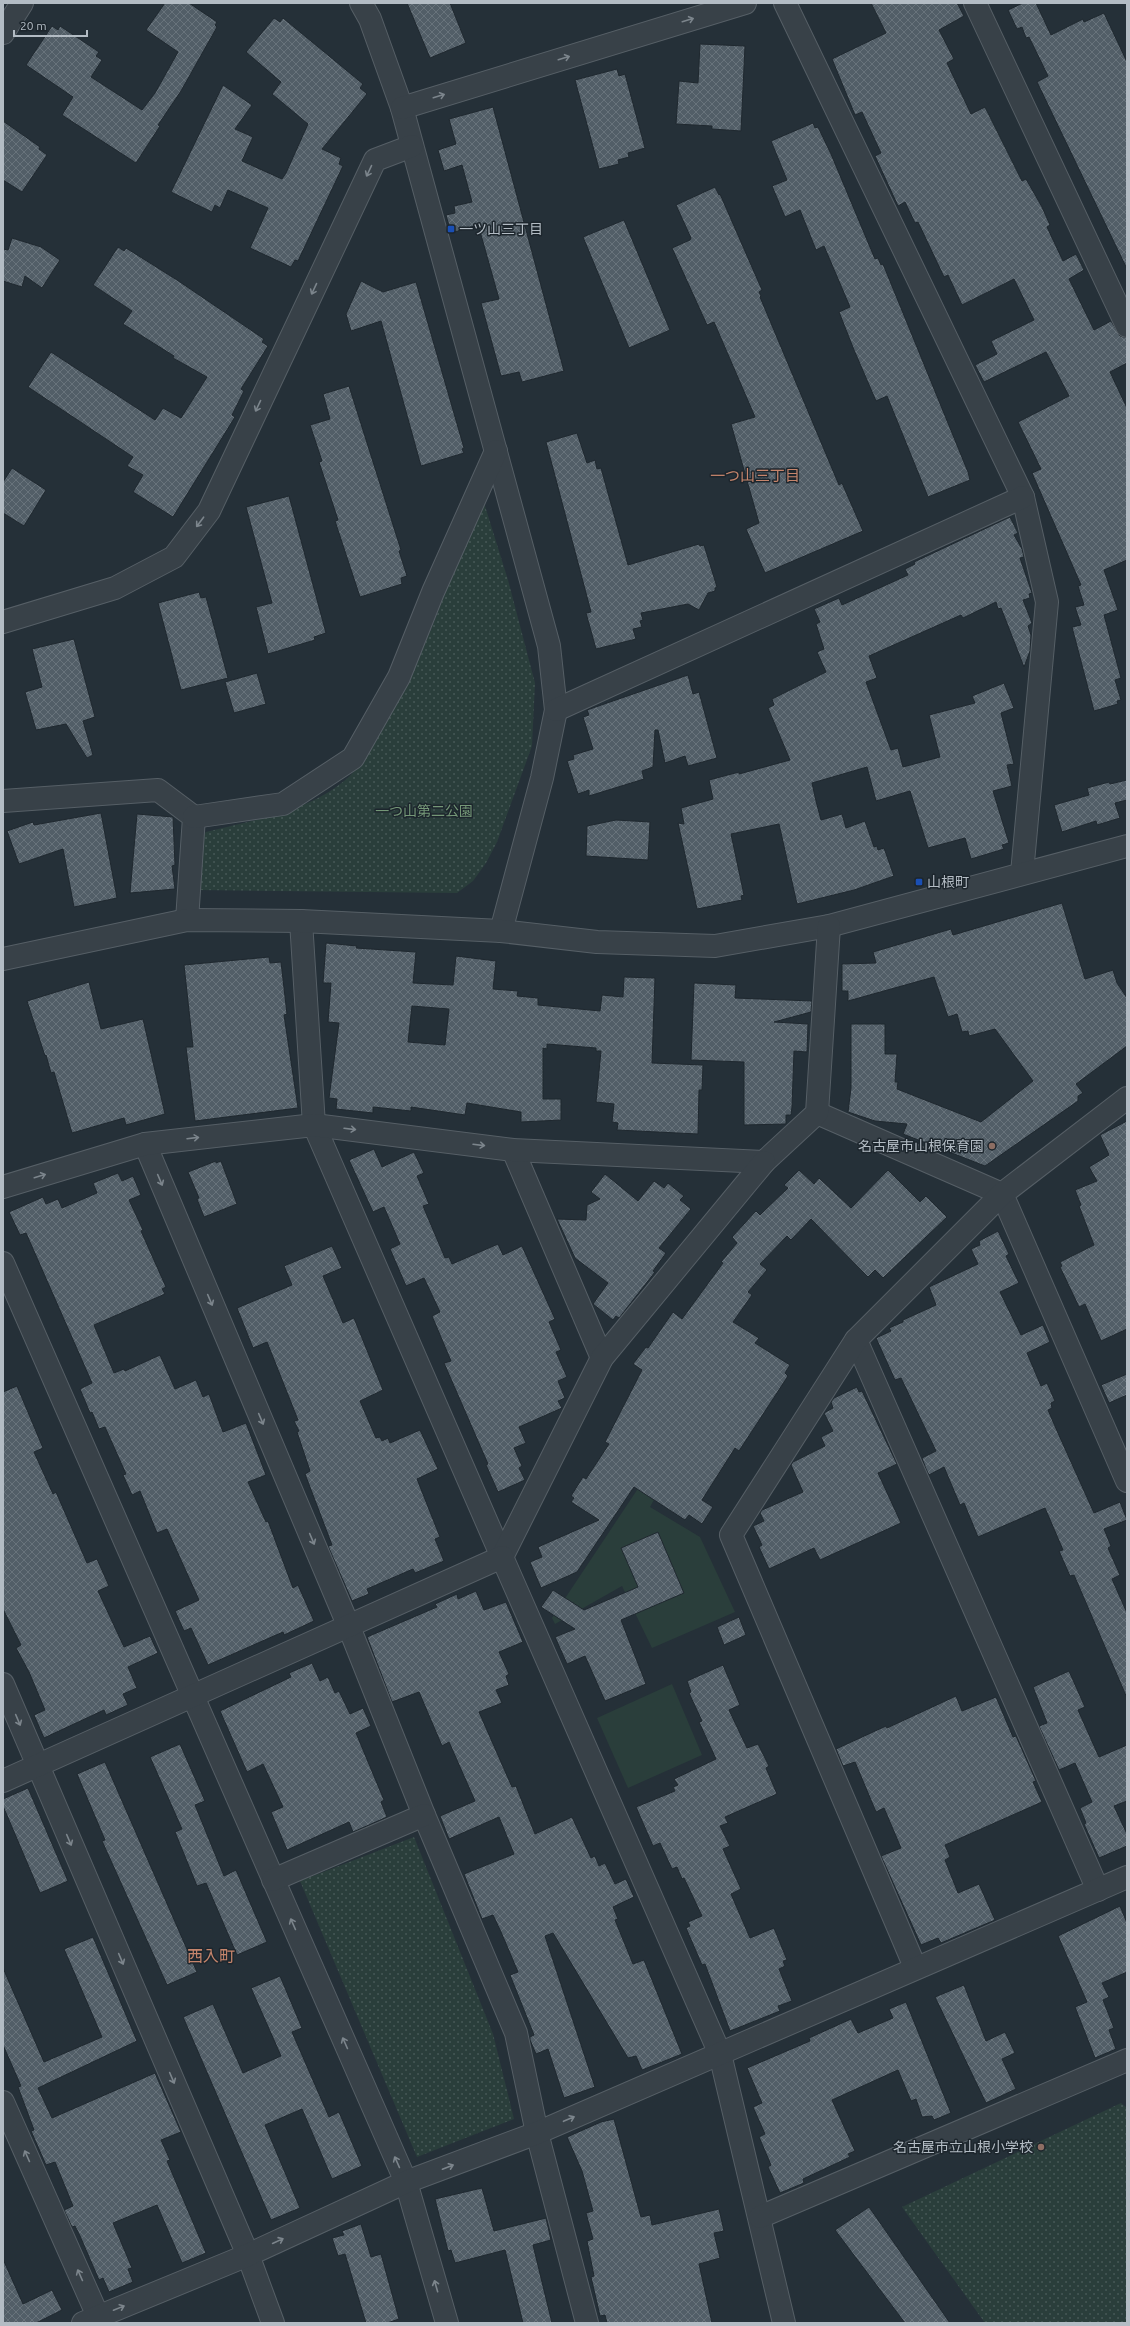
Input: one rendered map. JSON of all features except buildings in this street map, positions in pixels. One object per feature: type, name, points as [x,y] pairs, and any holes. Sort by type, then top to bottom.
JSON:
[{"type":"street","points":[[3,33],[22,3]]},
{"type":"street","points":[[361,3],[370,19],[402,108],[549,646],[556,710],[542,778],[501,931]]},
{"type":"street","points":[[402,108],[745,3]]},
{"type":"street","points":[[785,3],[1023,497],[1047,602],[1022,873]]},
{"type":"street","points":[[974,3],[1127,326]]},
{"type":"street","points":[[3,622],[115,588],[174,557],[209,511],[375,160],[412,146]]},
{"type":"street","points":[[3,801],[158,790],[194,817],[283,804],[353,758],[399,677],[432,592],[496,451]]},
{"type":"street","points":[[556,710],[1023,497]]},
{"type":"street","points":[[187,920],[194,817]]},
{"type":"street","points":[[3,959],[187,920],[301,921],[501,931],[597,942],[715,946],[829,926],[1127,846]]},
{"type":"street","points":[[301,921],[314,1125],[720,2054],[784,2323]]},
{"type":"street","points":[[3,1781],[349,1627],[502,1556],[602,1358],[764,1162],[817,1113],[829,926]]},
{"type":"street","points":[[915,1967],[731,1535],[856,1340],[1002,1194],[1127,1098]]},
{"type":"street","points":[[817,1113],[1002,1194],[1127,1481]]},
{"type":"street","points":[[3,1187],[145,1144],[314,1125],[513,1150],[764,1162]]},
{"type":"street","points":[[145,1144],[349,1627],[424,1815],[516,2033],[537,2133],[587,2323]]},
{"type":"street","points":[[513,1150],[602,1358]]},
{"type":"street","points":[[3,1263],[406,2182],[447,2323]]},
{"type":"street","points":[[856,1340],[1098,1890]]},
{"type":"street","points":[[3,1684],[248,2255],[273,2323]]},
{"type":"street","points":[[273,1880],[424,1815]]},
{"type":"street","points":[[3,2102],[94,2321],[248,2255],[406,2182],[537,2133],[720,2054],[915,1967],[1127,1877]]},
{"type":"street","points":[[760,2217],[1127,2060]]},
{"type":"green space","name":"一つ山第二公園","points":[[478,498],[485,506],[508,580],[535,683],[532,746],[497,842],[486,863],[473,881],[457,893],[198,890],[198,840],[206,832],[278,814],[313,801],[329,792],[351,775],[370,752],[403,690],[428,637],[439,610]]},
{"type":"green space","points":[[649,1472],[664,1481],[650,1507],[700,1537],[735,1612],[652,1648],[622,1586],[555,1624],[552,1618]]},
{"type":"green space","points":[[672,1684],[702,1755],[628,1788],[597,1718]]},
{"type":"green space","points":[[414,1837],[493,2034],[514,2119],[417,2157],[300,1881]]},
{"type":"green space","points":[[1121,2103],[1127,2108],[1127,2323],[985,2323],[902,2207]]},
{"type":"place","name":"一ツ山三丁目","points":[[451,229]]},
{"type":"place","name":"山根町","points":[[919,882]]},
{"type":"place","name":"名古屋市山根保育園","points":[[992,1146]]},
{"type":"place","name":"名古屋市立山根小学校","points":[[1041,2147]]},
{"type":"district","name":"一つ山三丁目","points":[[755,476]]},
{"type":"district","name":"西入町","points":[[211,1956]]}]
